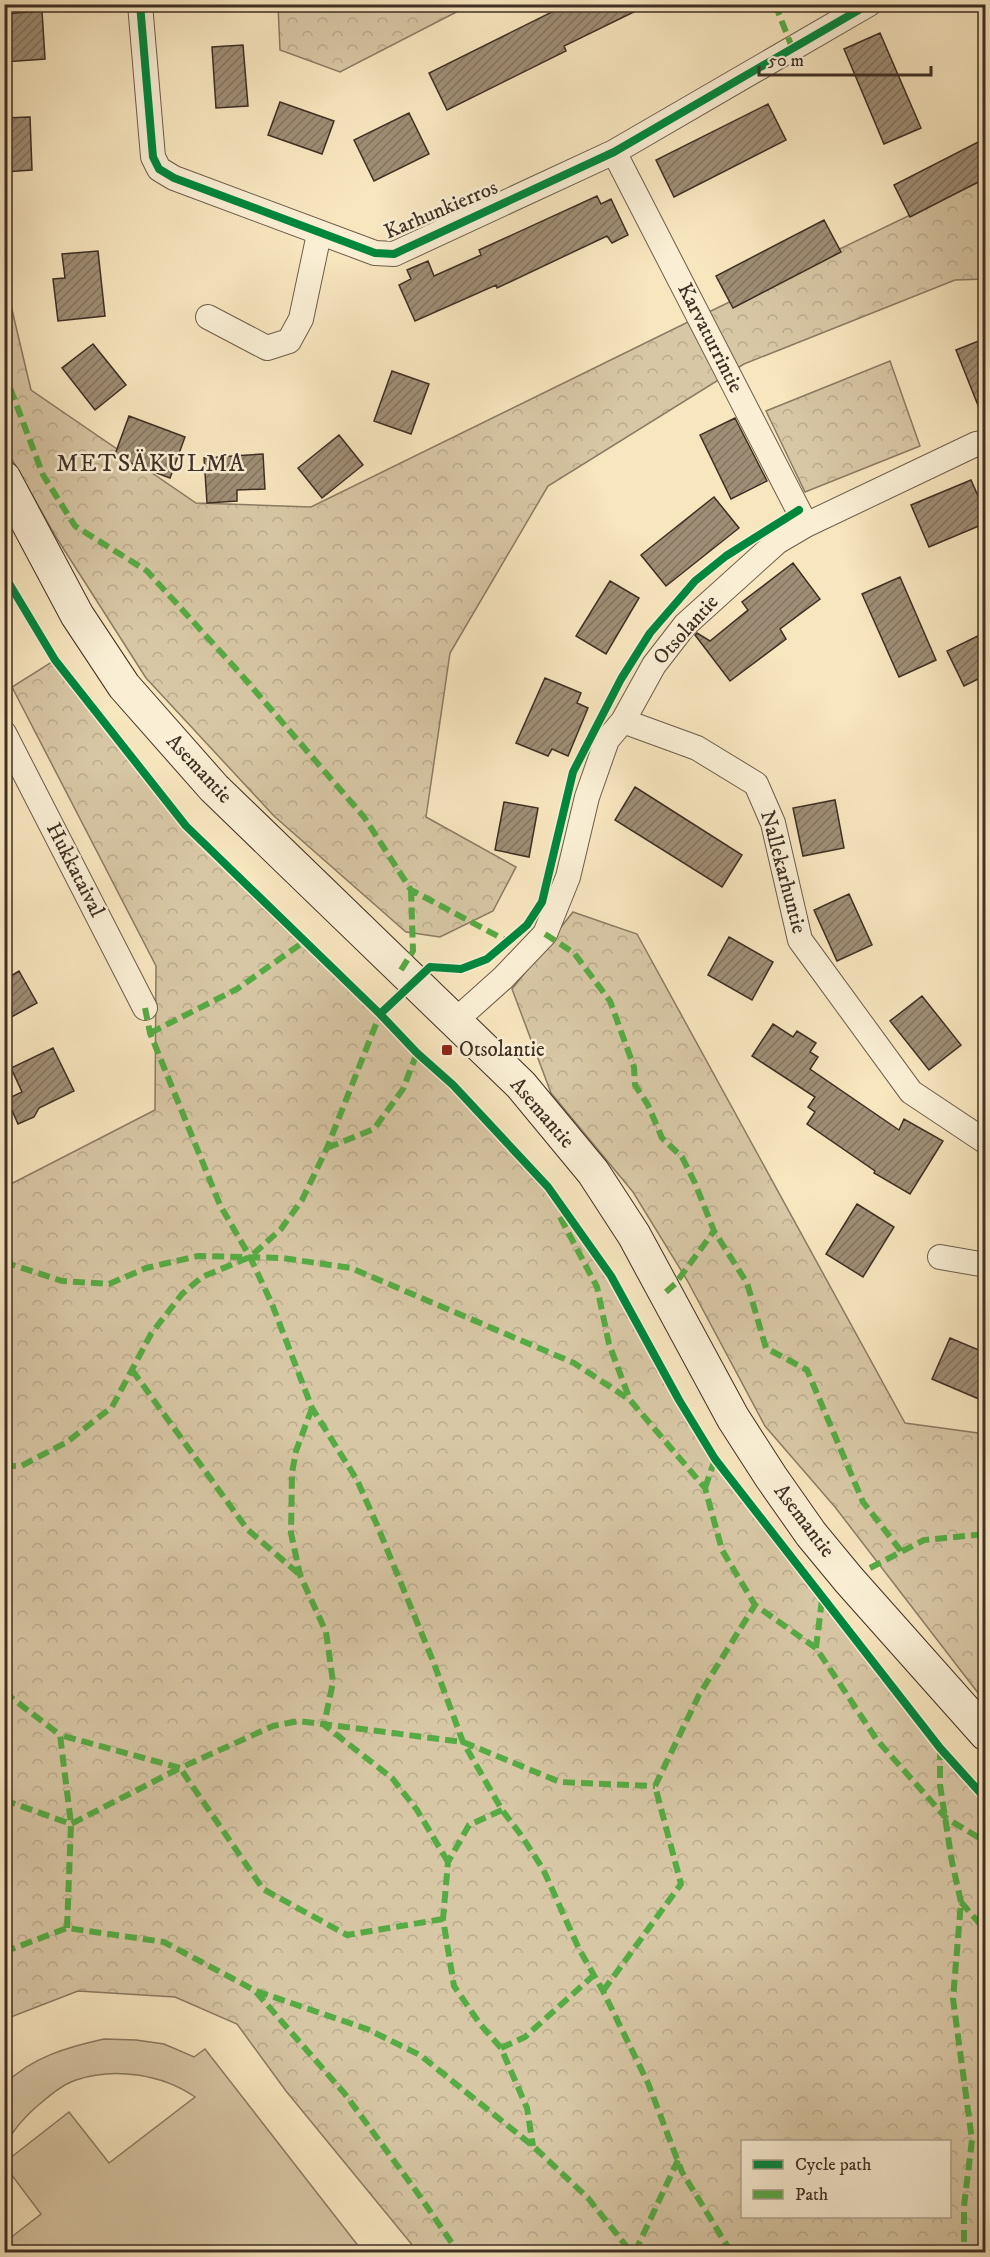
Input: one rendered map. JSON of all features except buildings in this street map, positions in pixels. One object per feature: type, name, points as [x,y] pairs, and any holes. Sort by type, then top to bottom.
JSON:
[{"type":"main road","name":"Asemantie","points":[[4,478],[77,615],[124,686],[214,788],[520,1085],[593,1172],[634,1235],[733,1418],[771,1477],[811,1534],[849,1580],[986,1734]]},
{"type":"street","name":"Karhunkierros","points":[[140,4],[153,157],[159,169],[174,178],[319,234],[375,253],[393,254],[614,152],[869,4]]},
{"type":"street","name":"Karvaturrintie","points":[[614,152],[806,525]]},
{"type":"street","points":[[208,317],[267,348],[289,341],[302,319],[319,234]]},
{"type":"street","name":"Otsolantie","points":[[455,1021],[503,978],[545,934],[568,877],[587,797],[607,740],[622,721],[654,665],[685,625],[777,542],[806,525],[976,444],[986,442]]},
{"type":"street","name":"Nallekarhuntie","points":[[622,721],[697,748],[756,784],[772,823],[800,940],[911,1092],[986,1142]]},
{"type":"street","name":"Hukkataival","points":[[4,733],[145,1008]]},
{"type":"street","points":[[940,1257],[986,1265]]},
{"type":"green space","points":[[278,4],[470,5],[340,72],[280,50]]},
{"type":"green space","points":[[985,179],[985,279],[955,280],[744,364],[548,486],[450,653],[426,817],[516,867],[493,911],[440,937],[406,932],[274,816],[146,678],[56,537],[5,447],[4,276],[31,390],[196,503],[311,507]]},
{"type":"green space","points":[[890,361],[920,446],[805,492],[766,411]]},
{"type":"green space","points":[[55,660],[186,826],[380,1014],[417,1053],[453,1085],[548,1187],[611,1276],[679,1400],[715,1459],[940,1748],[985,1799],[985,2252],[418,2252],[286,2091],[237,2024],[175,1997],[78,1991],[8,2018],[5,2022],[5,1187],[155,1110],[156,966],[12,687]]},
{"type":"green space","points":[[573,912],[637,934],[905,1423],[985,1434],[985,1702],[835,1507],[765,1426],[687,1280],[633,1192],[551,1093],[512,989]]},
{"type":"green space","points":[[104,2039],[164,2044],[194,2057],[205,2049],[363,2252],[5,2252],[5,2242],[41,2214],[5,2166],[5,2162],[69,2112],[109,2163],[195,2097],[168,2083],[137,2075],[106,2074],[76,2080],[60,2088],[30,2112],[17,2126],[5,2148],[5,2084],[27,2067],[51,2054]]},
{"type":"marked path","points":[[775,4],[793,50]]},
{"type":"marked path","points":[[4,372],[43,475],[75,526],[147,571],[238,671],[364,817],[411,890],[507,941]]},
{"type":"marked path","points":[[401,970],[413,951],[411,890]]},
{"type":"marked path","points":[[545,934],[574,953],[610,1001],[634,1067],[635,1085],[648,1105],[662,1138],[682,1157],[714,1231],[747,1283],[766,1348],[807,1370],[863,1502],[901,1551]]},
{"type":"marked path","points":[[150,1033],[237,989],[305,941]]},
{"type":"marked path","points":[[145,1008],[150,1033],[220,1205],[250,1257],[272,1304],[312,1408],[357,1480],[433,1661],[463,1742],[502,1810],[543,1869],[579,1949],[603,1991],[648,2083],[682,2172],[731,2252]]},
{"type":"marked path","points":[[4,1466],[21,1466],[67,1442],[112,1407],[151,1334],[182,1294],[202,1277],[250,1257],[281,1229],[302,1200],[327,1148],[380,1014]]},
{"type":"marked path","points":[[327,1148],[374,1129],[403,1089],[417,1053]]},
{"type":"marked path","points":[[560,1217],[597,1287],[609,1344],[630,1400]]},
{"type":"marked path","points":[[666,1292],[675,1284],[714,1231]]},
{"type":"marked path","points":[[4,1262],[62,1281],[109,1284],[146,1268],[198,1256],[282,1258],[351,1268],[574,1363],[630,1400],[705,1488],[722,1550],[755,1605],[816,1648],[877,1740],[946,1818],[986,1842]]},
{"type":"marked path","points":[[132,1370],[247,1529],[300,1575]]},
{"type":"marked path","points":[[312,1408],[296,1451],[292,1473],[291,1533],[300,1575],[326,1632],[333,1682],[324,1725],[392,1778],[417,1810],[448,1862]]},
{"type":"marked path","points":[[705,1488],[715,1459]]},
{"type":"marked path","points":[[870,1568],[924,1540],[986,1534]]},
{"type":"marked path","points":[[816,1648],[822,1599]]},
{"type":"marked path","points":[[603,1991],[681,1884],[655,1786],[699,1695],[755,1605]]},
{"type":"marked path","points":[[4,1692],[60,1735]]},
{"type":"marked path","points":[[67,1928],[71,1824],[60,1735],[180,1768],[273,1726],[299,1721],[463,1742],[560,1782],[655,1786]]},
{"type":"marked path","points":[[940,1748],[940,1785],[961,1902],[953,1999],[972,2140],[964,2206],[964,2252]]},
{"type":"marked path","points":[[4,1800],[71,1824],[180,1768],[263,1889],[347,1935],[443,1919]]},
{"type":"marked path","points":[[502,1810],[469,1825],[448,1862],[443,1919],[454,1986],[480,2024],[501,2048],[527,2108],[533,2146]]},
{"type":"marked path","points":[[961,1902],[986,1931]]},
{"type":"marked path","points":[[4,1952],[67,1928],[164,1942],[256,1991],[367,2029],[420,2055],[533,2146],[588,2198],[631,2252]]},
{"type":"marked path","points":[[501,2048],[525,2037],[595,1974]]},
{"type":"marked path","points":[[256,1992],[345,2094],[458,2252]]},
{"type":"marked path","points":[[635,2252],[678,2160]]},
{"type":"cycle path","points":[[140,4],[153,157],[159,169],[174,178],[375,253],[394,254],[614,152],[869,4]]},
{"type":"cycle path","points":[[380,1014],[430,967],[461,969],[487,959],[527,925],[542,902],[573,772],[621,679],[650,633],[695,581],[726,556],[799,510]]},
{"type":"cycle path","points":[[4,575],[55,660],[186,826],[380,1014],[417,1053],[453,1085],[548,1187],[611,1276],[679,1400],[715,1459],[940,1748],[986,1799]]},
{"type":"place","name":"Otsolantie","points":[[447,1050]]},
{"type":"district","name":"METSÄKULMA","points":[[151,464]]}]
